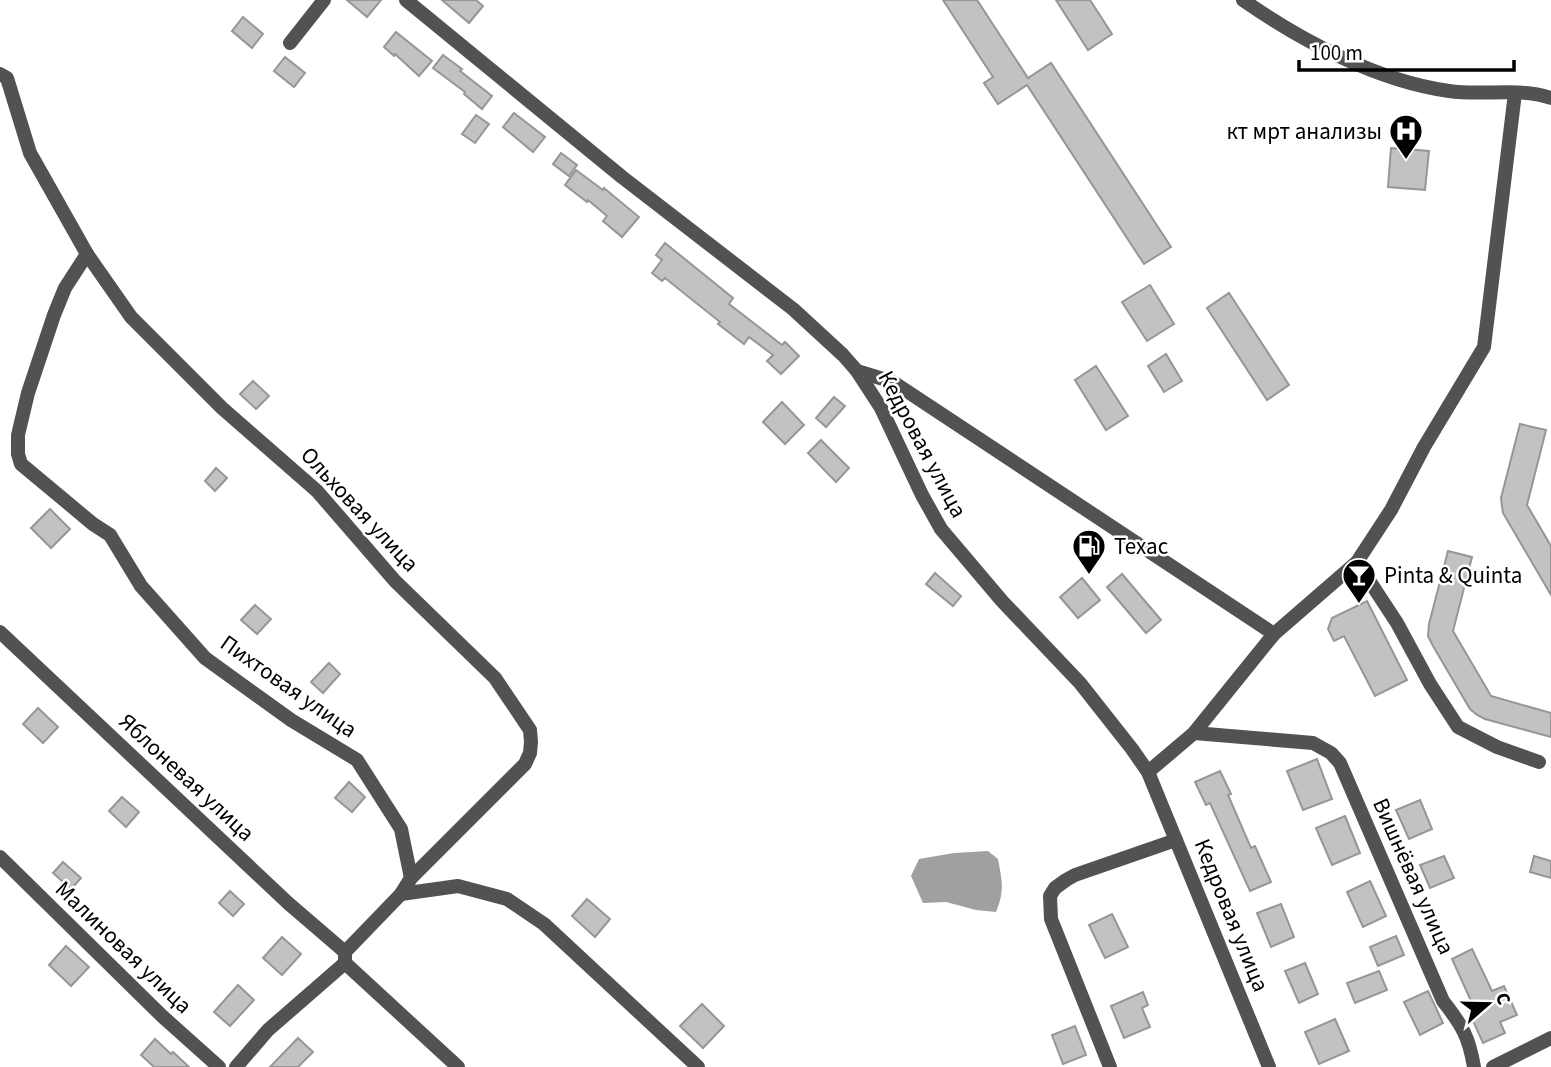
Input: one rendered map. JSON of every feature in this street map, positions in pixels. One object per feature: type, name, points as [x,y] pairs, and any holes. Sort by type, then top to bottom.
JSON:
[{"type":"street","points":[[290,43],[324,0]]},
{"type":"street","name":"Кедровая улица","points":[[406,0],[622,177],[793,309],[858,371],[881,408],[941,529],[1002,601],[1080,683],[1148,772],[1269,1067]]},
{"type":"street","points":[[1243,0],[1329,51],[1397,79],[1449,91],[1515,93],[1551,98]]},
{"type":"street","name":"Ольховая улица","points":[[0,74],[7,78],[30,153],[87,254],[131,317],[222,408],[317,491],[395,581],[495,678],[530,730],[530,753],[526,764],[411,878]]},
{"type":"street","points":[[1148,772],[1194,733],[1274,634],[1357,562],[1391,510],[1424,447],[1484,347],[1515,93]]},
{"type":"street","name":"Пихтовая улица","points":[[87,254],[65,288],[28,393],[18,435],[21,464],[110,535],[141,586],[205,658],[291,720],[357,760],[401,829],[411,878]]},
{"type":"street","points":[[858,371],[893,383],[1274,634]]},
{"type":"street","points":[[1357,562],[1397,623],[1430,684],[1458,727],[1497,747],[1539,762]]},
{"type":"street","name":"Яблоневая улица","points":[[0,632],[458,1067]]},
{"type":"street","name":"Вишнёвая улица","points":[[1194,733],[1313,743],[1331,753],[1340,763],[1443,1001],[1460,1023],[1471,1049],[1474,1067]]},
{"type":"street","points":[[1110,1067],[1051,919],[1050,896],[1055,888],[1075,875],[1177,840]]},
{"type":"street","name":"Малиновая улица","points":[[0,857],[162,1016],[219,1067]]},
{"type":"street","points":[[236,1067],[268,1030],[345,957],[401,894],[411,878]]},
{"type":"street","points":[[401,894],[458,886],[507,900],[544,924],[698,1067]]},
{"type":"street","points":[[1493,1067],[1551,1038]]},
{"type":"shaded area","points":[[988,851],[998,859],[1001,880],[1002,892],[996,912],[946,902],[923,903],[911,876],[919,859]]},
{"type":"building","points":[[347,0],[381,0],[367,17]]},
{"type":"building","points":[[442,0],[476,0],[483,6],[469,23]]},
{"type":"building","points":[[943,0],[977,0],[1028,78],[1051,63],[1171,247],[1144,264],[1027,85],[998,104],[984,83],[993,77]]},
{"type":"building","points":[[1056,0],[1090,0],[1112,34],[1088,50]]},
{"type":"building","points":[[243,17],[263,34],[252,48],[232,31]]},
{"type":"building","points":[[396,32],[432,61],[419,76],[384,47]]},
{"type":"building","points":[[443,55],[492,96],[482,109],[464,94],[465,92],[433,68]]},
{"type":"building","points":[[285,57],[305,73],[294,87],[274,71]]},
{"type":"building","points":[[514,113],[545,137],[533,152],[503,127]]},
{"type":"building","points":[[476,115],[489,124],[475,143],[462,134]]},
{"type":"building","points":[[1391,148],[1429,151],[1425,190],[1388,187]]},
{"type":"building","points":[[561,153],[577,165],[569,176],[553,164]]},
{"type":"building","points":[[576,170],[603,190],[604,188],[639,217],[622,237],[603,221],[607,216],[565,185]]},
{"type":"building","points":[[665,243],[733,298],[729,304],[782,345],[785,342],[799,356],[781,374],[767,361],[773,355],[749,337],[744,344],[665,278],[662,281],[652,273],[662,260],[656,255]]},
{"type":"building","points":[[1150,285],[1174,324],[1147,341],[1122,302]]},
{"type":"building","points":[[1229,293],[1289,385],[1267,400],[1207,308]]},
{"type":"building","points":[[1166,354],[1182,381],[1164,392],[1148,366]]},
{"type":"building","points":[[1096,366],[1128,416],[1106,430],[1075,380]]},
{"type":"building","points":[[253,381],[269,396],[256,409],[240,394]]},
{"type":"building","points":[[834,397],[845,406],[826,427],[816,418]]},
{"type":"building","points":[[782,402],[804,425],[785,444],[763,422]]},
{"type":"building","points":[[1520,424],[1546,430],[1527,505],[1551,546],[1551,595],[1503,513],[1501,498]]},
{"type":"building","points":[[821,440],[849,468],[836,482],[808,453]]},
{"type":"building","points":[[216,468],[227,478],[215,491],[205,481]]},
{"type":"building","points":[[50,509],[70,529],[51,548],[31,528]]},
{"type":"building","points":[[1448,551],[1472,557],[1453,631],[1491,696],[1551,713],[1551,737],[1477,715],[1470,709],[1433,646],[1428,636],[1429,624]]},
{"type":"building","points":[[935,573],[961,596],[953,606],[926,584]]},
{"type":"building","points":[[1122,574],[1161,620],[1146,633],[1107,587]]},
{"type":"building","points":[[1082,578],[1100,600],[1078,618],[1060,597]]},
{"type":"building","points":[[1367,601],[1407,680],[1375,696],[1344,636],[1334,641],[1328,629],[1332,618]]},
{"type":"building","points":[[255,605],[271,619],[257,634],[241,620]]},
{"type":"building","points":[[329,663],[340,674],[323,693],[311,682]]},
{"type":"building","points":[[38,708],[58,727],[43,743],[23,724]]},
{"type":"building","points":[[1317,759],[1332,799],[1303,810],[1287,771]]},
{"type":"building","points":[[1220,771],[1251,848],[1255,846],[1271,882],[1250,891],[1210,803],[1206,805],[1195,782]]},
{"type":"building","points":[[349,782],[365,797],[352,812],[335,798]]},
{"type":"building","points":[[122,797],[139,812],[126,827],[109,811]]},
{"type":"building","points":[[1420,800],[1432,829],[1409,839],[1396,810]]},
{"type":"building","points":[[1345,816],[1360,853],[1332,865],[1316,828]]},
{"type":"building","points":[[1444,856],[1454,878],[1430,888],[1420,865]]},
{"type":"building","points":[[1534,856],[1551,861],[1551,878],[1530,872]]},
{"type":"building","points":[[63,862],[81,878],[71,889],[53,873]]},
{"type":"building","points":[[1370,881],[1386,916],[1363,927],[1347,892]]},
{"type":"building","points":[[230,891],[244,904],[233,916],[219,903]]},
{"type":"building","points":[[587,899],[610,919],[595,937],[572,916]]},
{"type":"building","points":[[1281,904],[1294,937],[1271,947],[1257,913]]},
{"type":"building","points":[[1112,914],[1128,947],[1105,958],[1089,925]]},
{"type":"building","points":[[1396,936],[1404,955],[1378,966],[1370,947]]},
{"type":"building","points":[[282,937],[301,954],[282,975],[263,958]]},
{"type":"building","points":[[66,946],[89,967],[71,986],[49,965]]},
{"type":"building","points":[[1472,949],[1492,991],[1504,986],[1517,1015],[1500,1022],[1505,1033],[1483,1043],[1465,1003],[1471,1001],[1452,959]]},
{"type":"building","points":[[1305,963],[1318,994],[1299,1003],[1285,971]]},
{"type":"building","points":[[1379,971],[1387,990],[1355,1003],[1347,983]]},
{"type":"building","points":[[238,985],[254,1000],[230,1026],[214,1012]]},
{"type":"building","points":[[1428,991],[1443,1023],[1420,1035],[1404,1002]]},
{"type":"building","points":[[1143,992],[1148,1005],[1142,1008],[1150,1027],[1124,1038],[1111,1006]]},
{"type":"building","points":[[702,1004],[724,1026],[703,1048],[680,1026]]},
{"type":"building","points":[[1335,1019],[1349,1051],[1319,1064],[1305,1032]]},
{"type":"building","points":[[1075,1026],[1086,1055],[1063,1064],[1052,1035]]},
{"type":"building","points":[[298,1038],[313,1052],[298,1067],[270,1067]]},
{"type":"building","points":[[155,1039],[189,1067],[154,1067],[141,1055]]},
{"type":"place","name":"кт мрт анализы","points":[[1406,161]]},
{"type":"place","name":"Техас","points":[[1089,576]]},
{"type":"place","name":"Pinta & Quinta","points":[[1359,605]]}]
